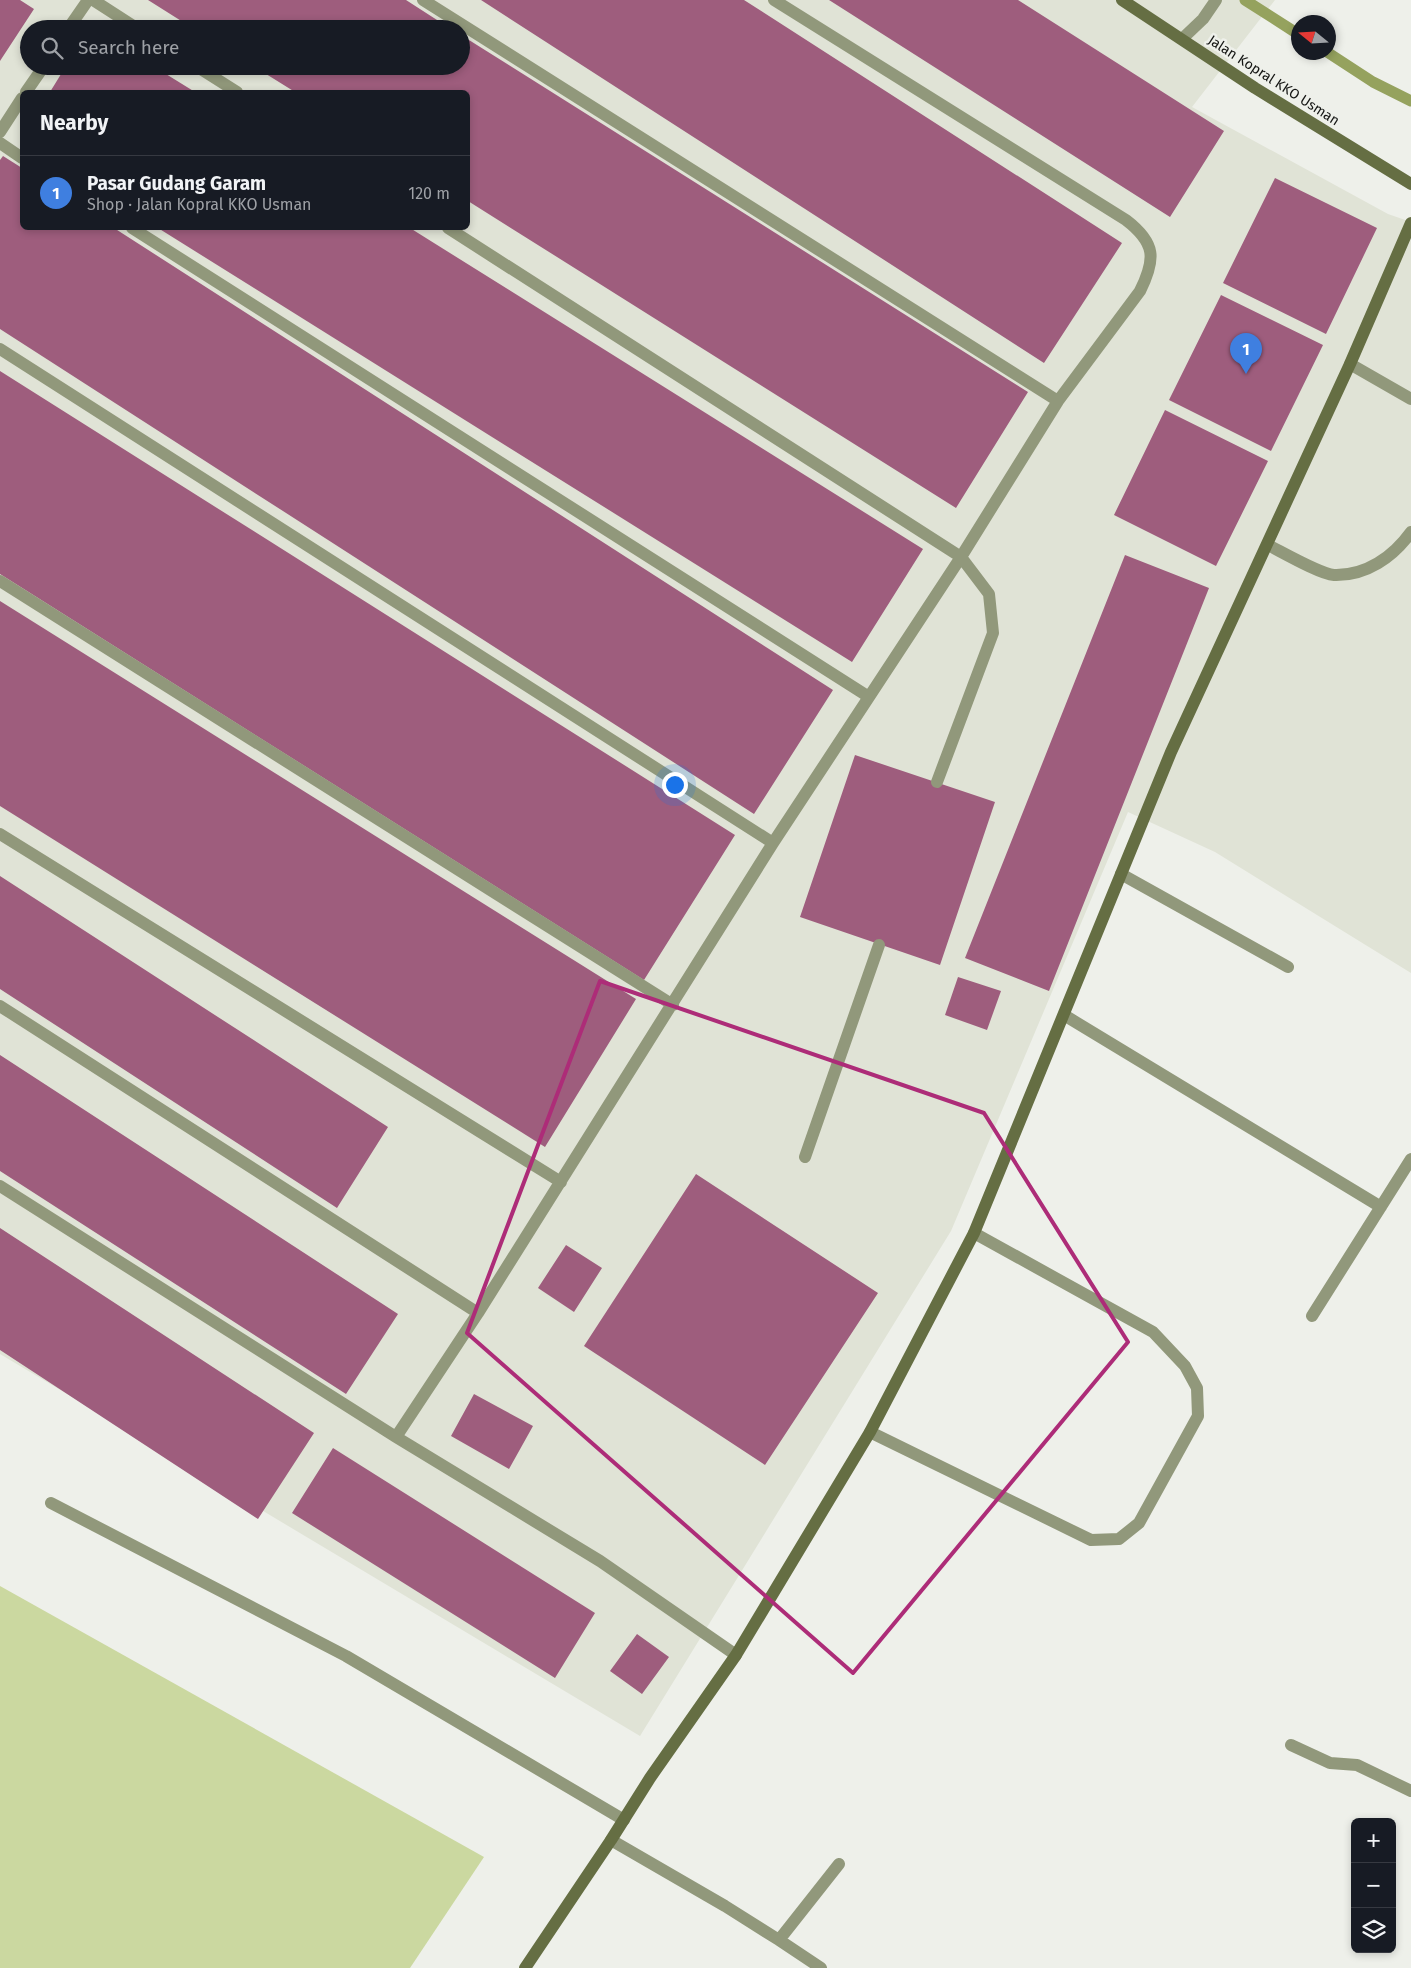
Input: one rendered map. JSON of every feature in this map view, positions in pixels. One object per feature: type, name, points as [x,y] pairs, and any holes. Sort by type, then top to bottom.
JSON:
[{"type":"street","points":[[74,20],[88,0]]},
{"type":"street","points":[[93,0],[124,20]]},
{"type":"street","points":[[423,0],[455,20]]},
{"type":"street","points":[[396,1437],[478,1313],[774,843],[961,557],[1058,401],[1140,292],[1149,273],[1152,253],[1141,232],[774,0]]},
{"type":"street","name":"Jalan Kopral KKO Usman","points":[[1122,0],[1255,88],[1411,184]]},
{"type":"street","points":[[1182,39],[1203,19],[1216,0]]},
{"type":"street","points":[[470,30],[1058,401]]},
{"type":"street","points":[[27,90],[38,75]]},
{"type":"street","points":[[210,75],[234,90]]},
{"type":"street","points":[[0,132],[20,101]]},
{"type":"street","points":[[0,143],[20,157]]},
{"type":"street","points":[[525,1968],[650,1778],[736,1655],[870,1432],[974,1233],[1172,752],[1350,364],[1411,222]]},
{"type":"street","points":[[135,230],[869,696]]},
{"type":"street","points":[[451,230],[961,557],[989,594],[993,633],[937,782]]},
{"type":"street","points":[[0,349],[774,843]]},
{"type":"street","points":[[1350,364],[1411,399]]},
{"type":"street","points":[[1268,545],[1333,575],[1371,569],[1400,547],[1411,532]]},
{"type":"street","points":[[0,581],[673,1005]]},
{"type":"street","points":[[0,834],[561,1182]]},
{"type":"street","points":[[1121,874],[1288,967]]},
{"type":"street","points":[[805,1157],[879,945]]},
{"type":"street","points":[[0,1006],[478,1313]]},
{"type":"street","points":[[1064,1015],[1381,1207]]},
{"type":"street","points":[[1312,1316],[1411,1159]]},
{"type":"street","points":[[0,1186],[396,1437],[600,1561],[736,1655]]},
{"type":"street","points":[[870,1432],[1091,1540],[1118,1539],[1139,1524],[1198,1416],[1197,1388],[1184,1366],[1153,1332],[974,1233]]},
{"type":"street","points":[[51,1502],[346,1656],[624,1820]]},
{"type":"street","points":[[1291,1745],[1330,1763],[1357,1765],[1411,1791]]},
{"type":"street","points":[[611,1840],[725,1906],[821,1968]]},
{"type":"street","points":[[779,1940],[839,1864]]},
{"type":"highlighted area","points":[[600,981],[984,1113],[1128,1342],[853,1673],[467,1333]]},
{"type":"shaded area","points":[[0,0],[1275,0],[1192,107],[1388,214],[1411,222],[1411,973],[1215,852],[1128,812],[951,1231],[640,1736],[0,1354]]},
{"type":"green space","points":[[0,1586],[484,1857],[410,1968],[0,1968]]},
{"type":"building","points":[[0,0],[20,0],[34,9],[27,20],[20,20],[20,30],[0,61]]},
{"type":"building","points":[[148,0],[406,0],[437,20],[180,20]]},
{"type":"building","points":[[481,0],[744,0],[1122,243],[1044,363]]},
{"type":"building","points":[[829,0],[1018,0],[1224,131],[1170,217]]},
{"type":"building","points":[[470,41],[1028,392],[956,508],[470,202],[470,90],[292,90],[268,75],[470,75]]},
{"type":"building","points":[[60,75],[168,75],[192,90],[51,90]]},
{"type":"building","points":[[3,156],[20,167],[20,230],[117,230],[833,690],[754,814],[0,329],[0,160]]},
{"type":"building","points":[[1275,178],[1377,228],[1326,334],[1223,283]]},
{"type":"building","points":[[161,230],[413,230],[923,549],[852,662]]},
{"type":"building","points":[[1221,295],[1323,345],[1271,451],[1169,400]]},
{"type":"building","points":[[0,371],[735,835],[644,980],[0,574]]},
{"type":"building","points":[[1165,410],[1268,461],[1216,566],[1114,515]]},
{"type":"building","points":[[1125,555],[1209,588],[1049,991],[965,958]]},
{"type":"building","points":[[0,601],[636,999],[545,1147],[0,806]]},
{"type":"building","points":[[855,755],[995,802],[940,965],[800,917]]},
{"type":"building","points":[[0,876],[388,1127],[337,1208],[0,989]]},
{"type":"building","points":[[958,977],[1001,991],[987,1030],[945,1015]]},
{"type":"building","points":[[0,1055],[398,1314],[346,1394],[0,1171]]},
{"type":"building","points":[[696,1174],[878,1293],[765,1465],[584,1346]]},
{"type":"building","points":[[0,1228],[314,1433],[258,1519],[0,1350]]},
{"type":"building","points":[[566,1245],[602,1268],[574,1312],[538,1288]]},
{"type":"building","points":[[474,1394],[533,1426],[509,1469],[451,1436]]},
{"type":"building","points":[[333,1448],[595,1613],[555,1678],[292,1513]]},
{"type":"building","points":[[637,1634],[669,1657],[642,1694],[610,1671]]},
{"type":"waterway","points":[[1245,0],[1291,30]]},
{"type":"waterway","points":[[1336,58],[1373,82],[1411,101]]},
{"type":"place","name":"Pasar Gudang Garam","points":[[1246,374]]}]
